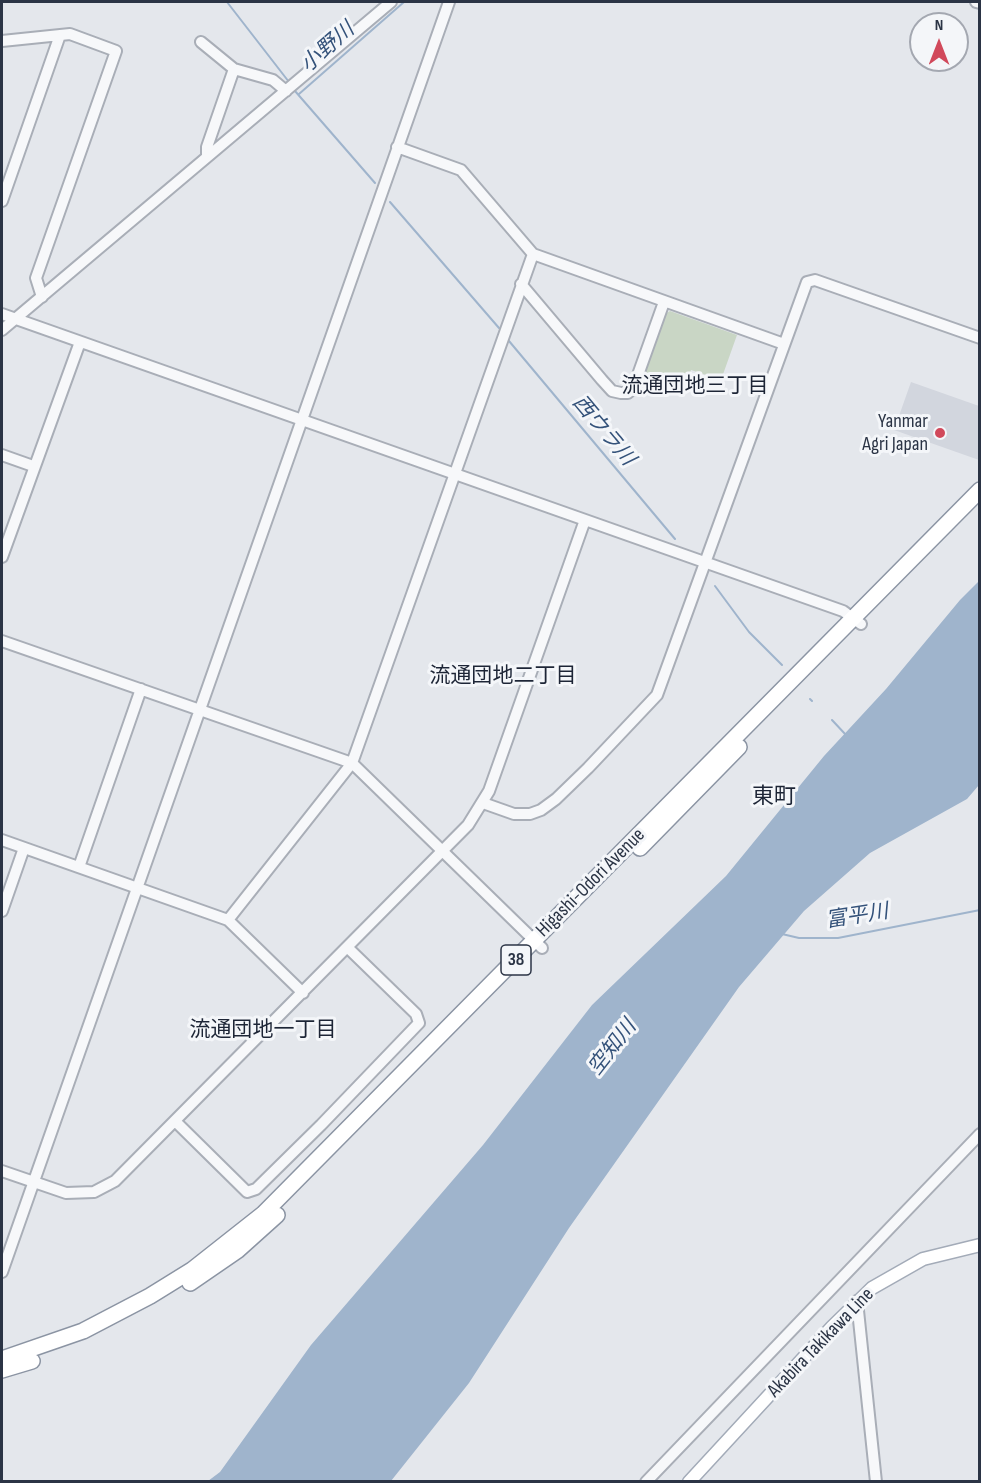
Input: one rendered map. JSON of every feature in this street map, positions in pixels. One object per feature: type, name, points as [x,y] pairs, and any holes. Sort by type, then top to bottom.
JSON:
[{"type":"highway","name":"Higashi-Odori Avenue","points":[[2,1359],[83,1331],[150,1296],[228,1243],[263,1214],[538,944],[858,620],[980,490]]},
{"type":"highway","name":"Higashi-Odori Avenue","points":[[858,620],[980,504]]},
{"type":"highway","name":"Higashi-Odori Avenue","points":[[2,1370],[88,1340],[155,1305],[238,1250],[332,1161],[538,944]]},
{"type":"main road","name":"Akabira Takikawa Line","points":[[689,1482],[857,1301],[890,1276],[914,1263],[980,1245]]},
{"type":"street","points":[[2,330],[391,2]]},
{"type":"street","points":[[2,1272],[449,2]]},
{"type":"street","points":[[2,41],[70,34],[116,51],[36,278],[36,285],[42,297]]},
{"type":"street","points":[[2,201],[60,35]]},
{"type":"street","points":[[201,42],[234,69],[273,80],[286,92]]},
{"type":"street","points":[[207,157],[207,147],[234,69]]},
{"type":"street","points":[[397,147],[461,170],[533,255],[784,344]]},
{"type":"street","points":[[228,920],[352,763],[533,255]]},
{"type":"street","points":[[483,803],[514,814],[530,814],[541,810],[564,792],[646,707],[660,687],[804,286],[811,280],[980,338]]},
{"type":"street","points":[[521,284],[612,391],[621,393],[628,393],[634,386],[664,302]]},
{"type":"street","points":[[2,314],[706,562],[858,620]]},
{"type":"street","points":[[2,557],[33,466],[80,342]]},
{"type":"street","points":[[2,455],[33,466]]},
{"type":"street","points":[[2,1171],[66,1193],[94,1192],[115,1181],[468,825],[483,803],[585,520]]},
{"type":"street","points":[[2,641],[352,763],[538,944]]},
{"type":"street","points":[[79,867],[141,689]]},
{"type":"street","points":[[2,840],[228,920],[303,993]]},
{"type":"street","points":[[2,911],[24,848]]},
{"type":"street","points":[[175,1121],[242,1189],[247,1192],[256,1190],[418,1026],[416,1014],[348,947]]},
{"type":"street","points":[[646,1482],[980,1134]]},
{"type":"street","points":[[857,1301],[876,1482]]},
{"type":"shaded area","points":[[911,382],[979,406],[979,460],[894,430]]},
{"type":"green space","points":[[670,311],[737,335],[721,380],[691,370],[686,391],[644,375],[665,314]]},
{"type":"water","name":"空知川","points":[[979,581],[979,785],[967,799],[870,853],[804,911],[739,987],[569,1228],[469,1383],[391,1481],[208,1481],[220,1472],[311,1345],[483,1145],[592,1005],[726,876],[824,756],[886,689],[960,600]]},
{"type":"waterway","name":"西ウラ川","points":[[227,2],[289,82]]},
{"type":"waterway","name":"小野川","points":[[299,94],[404,2]]},
{"type":"waterway","name":"西ウラ川","points":[[295,91],[375,183]]},
{"type":"waterway","name":"西ウラ川","points":[[390,202],[499,328]]},
{"type":"waterway","name":"西ウラ川","points":[[509,341],[675,539]]},
{"type":"waterway","name":"西ウラ川","points":[[715,586],[749,632],[782,665]]},
{"type":"waterway","name":"西ウラ川","points":[[832,720],[846,735]]},
{"type":"waterway","name":"富平川","points":[[782,934],[799,938],[838,938],[980,910]]},
{"type":"place","name":"Yanmar Agri Japan","points":[[940,433]]},
{"type":"district","name":"流通団地三丁目","points":[[695,387]]},
{"type":"district","name":"流通団地二丁目","points":[[503,677]]},
{"type":"district","name":"東町","points":[[774,797]]},
{"type":"district","name":"流通団地一丁目","points":[[263,1031]]}]
